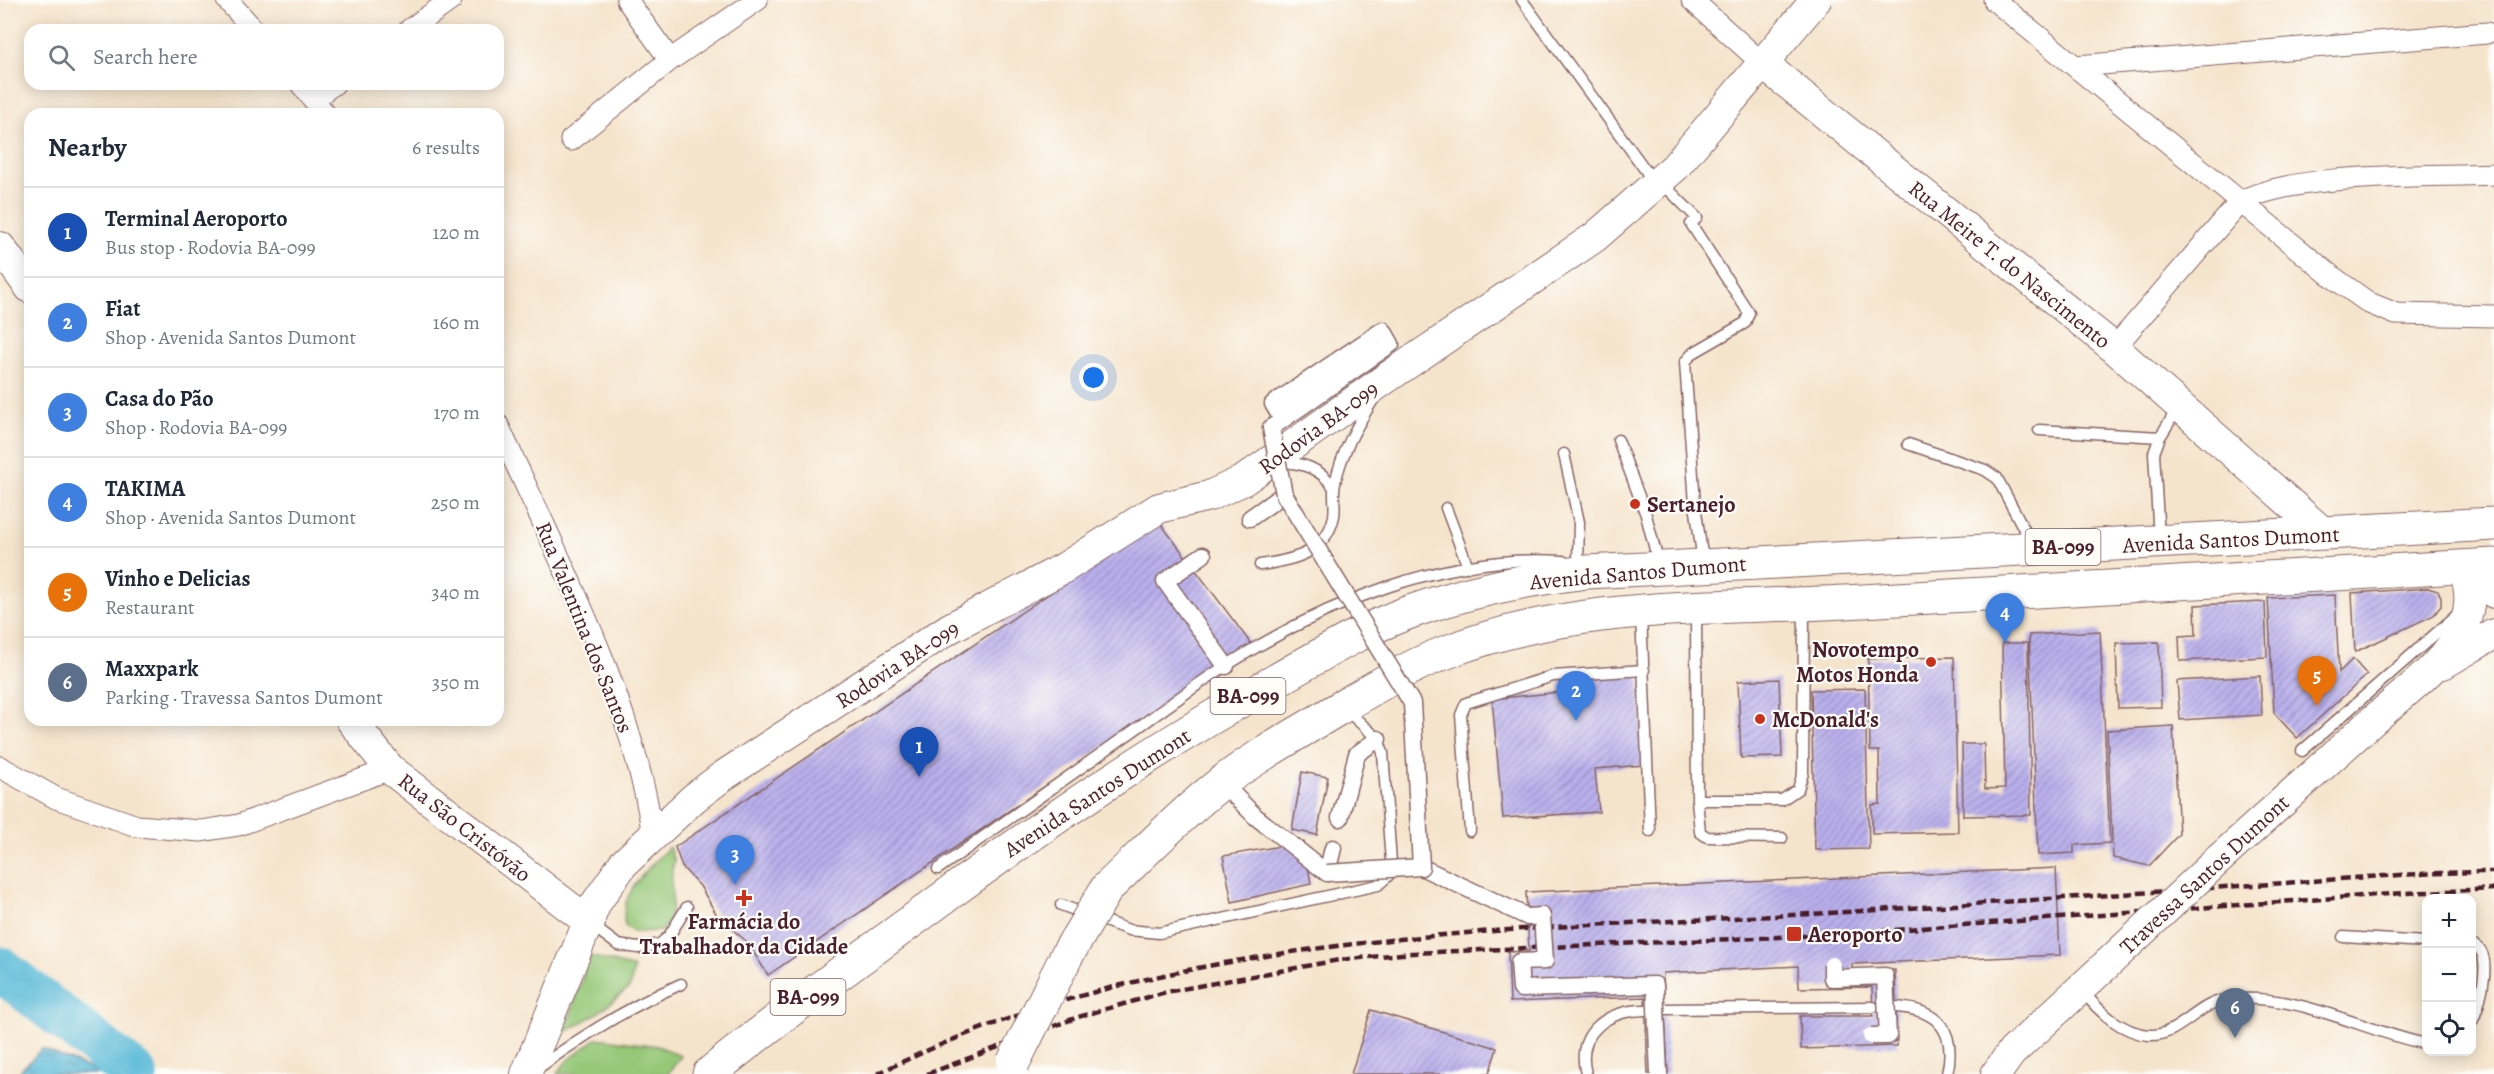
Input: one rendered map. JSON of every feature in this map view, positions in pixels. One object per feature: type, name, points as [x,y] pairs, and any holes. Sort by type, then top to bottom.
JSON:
[{"type":"highway","name":"Avenida Santos Dumont","points":[[709,1074],[762,1031],[1045,823],[1220,711],[1325,653],[1405,614],[1489,588],[1540,577],[1623,570],[2494,524]]},
{"type":"highway","name":"Avenida Santos Dumont","points":[[1010,1068],[1067,955],[1107,888],[1169,828],[1222,783],[1273,748],[1418,664],[1448,651],[1509,633],[1593,616],[1696,607],[2477,581]]},
{"type":"main road","name":"Rodovia BA-099","points":[[526,1074],[590,923],[596,903],[624,864],[694,798],[723,776],[950,628],[1064,568],[1159,508],[1218,492],[1262,467],[1388,377],[1595,237],[1675,166],[1816,0]]},
{"type":"main road","name":"Rua Meire T. do Nascimento","points":[[1762,63],[2114,348],[2325,534]]},
{"type":"main road","points":[[0,247],[24,280]]},
{"type":"main road","name":"Travessa Santos Dumont","points":[[1996,1074],[2011,1053],[2080,988],[2217,861],[2418,681],[2452,645],[2464,625],[2477,581]]},
{"type":"main road","name":"Travessa Santos Dumont","points":[[2418,681],[2494,634]]},
{"type":"main road","name":"Rua São Cristóvão","points":[[356,726],[390,769],[590,923]]},
{"type":"street","points":[[227,0],[249,24]]},
{"type":"street","points":[[417,24],[451,0]]},
{"type":"street","points":[[627,0],[670,60]]},
{"type":"street","points":[[571,140],[670,60],[757,0]]},
{"type":"street","name":"Rua Meire T. do Nascimento","points":[[1692,0],[1762,63]]},
{"type":"street","points":[[1994,0],[2330,275],[2381,310],[2427,317],[2494,316]]},
{"type":"street","points":[[2076,66],[2487,33]]},
{"type":"street","points":[[313,99],[326,90]]},
{"type":"street","points":[[2114,348],[2240,202],[2264,191],[2328,182],[2494,174]]},
{"type":"street","points":[[1373,349],[1279,414],[1273,404],[1383,330],[1391,344],[1270,428],[1284,494],[1412,703],[1422,867]]},
{"type":"street","name":"Rua Valentina dos Santos","points":[[504,438],[570,582],[624,718],[645,785],[653,836]]},
{"type":"street","points":[[1250,518],[1284,494]]},
{"type":"street","points":[[1203,555],[1165,581],[1226,666]]},
{"type":"street","points":[[1340,818],[1357,754],[1378,739]]},
{"type":"street","points":[[0,767],[56,798],[137,826],[201,831],[239,825],[390,769]]},
{"type":"street","points":[[1222,783],[1256,818],[1327,873],[1422,867],[1527,917],[1542,916],[1545,961],[1520,962],[1521,989],[1655,984],[1659,1074]]},
{"type":"street","points":[[1327,873],[1333,848]]},
{"type":"street","points":[[1832,965],[1832,978],[1885,976],[1888,1036],[1871,1036]]},
{"type":"lane","points":[[1522,0],[1657,182],[1697,218],[1691,224],[1749,313],[1745,323],[1693,352],[1685,362],[1695,504],[1704,565]]},
{"type":"lane","points":[[1260,565],[1290,561],[1306,555],[1319,546],[1334,516],[1334,488],[1347,445],[1388,377]]},
{"type":"lane","points":[[2159,542],[2154,453],[2160,437],[2179,406]]},
{"type":"lane","points":[[2039,430],[2160,437]]},
{"type":"lane","points":[[1618,440],[1646,516],[1660,568]]},
{"type":"lane","points":[[1908,444],[1985,470],[1996,478],[2034,549]]},
{"type":"lane","points":[[1564,454],[1579,522],[1578,562]]},
{"type":"lane","points":[[1262,467],[1283,462],[1299,464],[1327,477],[1334,488]]},
{"type":"lane","points":[[1446,508],[1468,567]]},
{"type":"lane","points":[[938,869],[1226,666],[1280,635],[1344,604],[1385,588],[1468,567],[1517,561],[1578,562],[1623,570]]},
{"type":"lane","points":[[2302,752],[2477,581]]},
{"type":"lane","points":[[1697,800],[1782,800],[1798,789],[1803,773],[1804,603]]},
{"type":"lane","points":[[1696,607],[1697,800],[1700,832],[1707,837],[1782,838]]},
{"type":"lane","points":[[1640,611],[1650,831]]},
{"type":"lane","points":[[1470,831],[1461,715],[1466,703],[1553,676],[1644,670]]},
{"type":"lane","points":[[1061,905],[1129,930],[1159,933],[1378,885],[1388,876],[1391,862],[1383,753],[1378,739],[1342,707]]},
{"type":"lane","points":[[590,923],[618,945],[638,948],[660,944],[669,936],[687,907]]},
{"type":"lane","points":[[2343,937],[2422,942]]},
{"type":"lane","points":[[2476,946],[2486,948],[2492,955],[2493,966],[2493,978],[2476,1014]]},
{"type":"lane","points":[[531,1074],[601,1024],[639,1002],[681,984]]},
{"type":"lane","points":[[2080,988],[2105,1015],[2130,1031],[2150,1035],[2168,1033],[2209,1004],[2225,1000],[2258,998],[2301,1005],[2422,1042]]},
{"type":"lane","points":[[1665,1009],[1873,1007]]},
{"type":"lane","points":[[1895,1007],[1923,1010],[1947,1035],[1950,1048],[1947,1074]]},
{"type":"lane","points":[[1586,1074],[1590,1034],[1601,1022],[1614,1013],[1646,1010]]},
{"type":"green space","points":[[669,847],[674,861],[671,880],[672,905],[668,922],[662,931],[634,932],[625,926],[624,914],[630,892],[636,882]]},
{"type":"green space","points":[[590,956],[634,968],[630,987],[598,1013],[564,1033]]},
{"type":"green space","points":[[597,1038],[658,1046],[681,1056],[668,1074],[557,1074],[566,1062]]},
{"type":"water","points":[[42,1049],[103,1074],[17,1074]]},
{"type":"building","points":[[1158,520],[1252,645],[768,975],[746,941],[718,917],[700,886],[682,867],[675,847]]},
{"type":"building","points":[[2428,588],[2438,591],[2441,598],[2441,606],[2434,615],[2355,652],[2352,593]]},
{"type":"building","points":[[2335,595],[2339,672],[2353,659],[2367,675],[2297,738],[2274,713],[2268,598]]},
{"type":"building","points":[[2265,602],[2267,657],[2180,661],[2179,636],[2196,635],[2195,605]]},
{"type":"building","points":[[2100,631],[2110,843],[2074,845],[2074,853],[2038,855],[2029,635]]},
{"type":"building","points":[[2159,642],[2161,707],[2118,708],[2116,643]]},
{"type":"building","points":[[2002,643],[2028,643],[2031,815],[1963,816],[1962,744],[1984,744],[1985,789],[2005,788]]},
{"type":"building","points":[[1954,657],[1958,832],[1872,834],[1872,805],[1880,804],[1879,751],[1870,751],[1868,659]]},
{"type":"building","points":[[1639,673],[1644,765],[1595,769],[1599,812],[1503,818],[1492,699],[1561,692],[1559,679]]},
{"type":"building","points":[[2260,676],[2262,715],[2180,720],[2177,681]]},
{"type":"building","name":"McDonald's","points":[[1779,679],[1782,757],[1741,758],[1738,681]]},
{"type":"building","points":[[1865,689],[1869,849],[1815,850],[1811,690]]},
{"type":"building","points":[[2173,726],[2179,834],[2149,866],[2113,858],[2107,730]]},
{"type":"building","points":[[1302,772],[1328,777],[1317,835],[1292,830]]},
{"type":"building","points":[[1304,842],[1311,884],[1232,902],[1223,856]]},
{"type":"building","name":"Aeroporto","points":[[2056,868],[2060,955],[1852,964],[1852,970],[1895,970],[1897,1046],[1801,1049],[1800,1016],[1873,1016],[1872,987],[1799,988],[1798,966],[1663,973],[1668,1074],[1648,1074],[1645,997],[1510,1002],[1508,952],[1529,951],[1526,892]]},
{"type":"building","points":[[1371,1010],[1497,1048],[1489,1074],[1351,1074]]},
{"type":"waterway","points":[[0,969],[135,1074]]},
{"type":"railway","points":[[877,1074],[993,1024],[1112,987],[1235,961],[1359,943],[1610,924],[1861,911],[2398,875],[2494,872]]},
{"type":"railway","points":[[927,1074],[1078,1017],[1166,992],[1339,960],[1412,953],[1825,935],[2404,893],[2494,889]]},
{"type":"place","name":"Sertanejo","points":[[1635,504]]},
{"type":"place","name":"TAKIMA","points":[[2005,643]]},
{"type":"place","name":"Novotempo Motos Honda","points":[[1931,662]]},
{"type":"place","name":"Vinho e Delicias","points":[[2317,706]]},
{"type":"place","name":"McDonald's","points":[[1760,719]]},
{"type":"place","name":"Fiat","points":[[1576,721]]},
{"type":"place","name":"Terminal Aeroporto","points":[[919,777]]},
{"type":"place","name":"Casa do Pão","points":[[735,885]]},
{"type":"place","name":"Farmácia do Trabalhador da Cidade","points":[[744,898]]},
{"type":"place","name":"Aeroporto","points":[[1794,934]]},
{"type":"place","name":"Maxxpark","points":[[2235,1038]]}]
